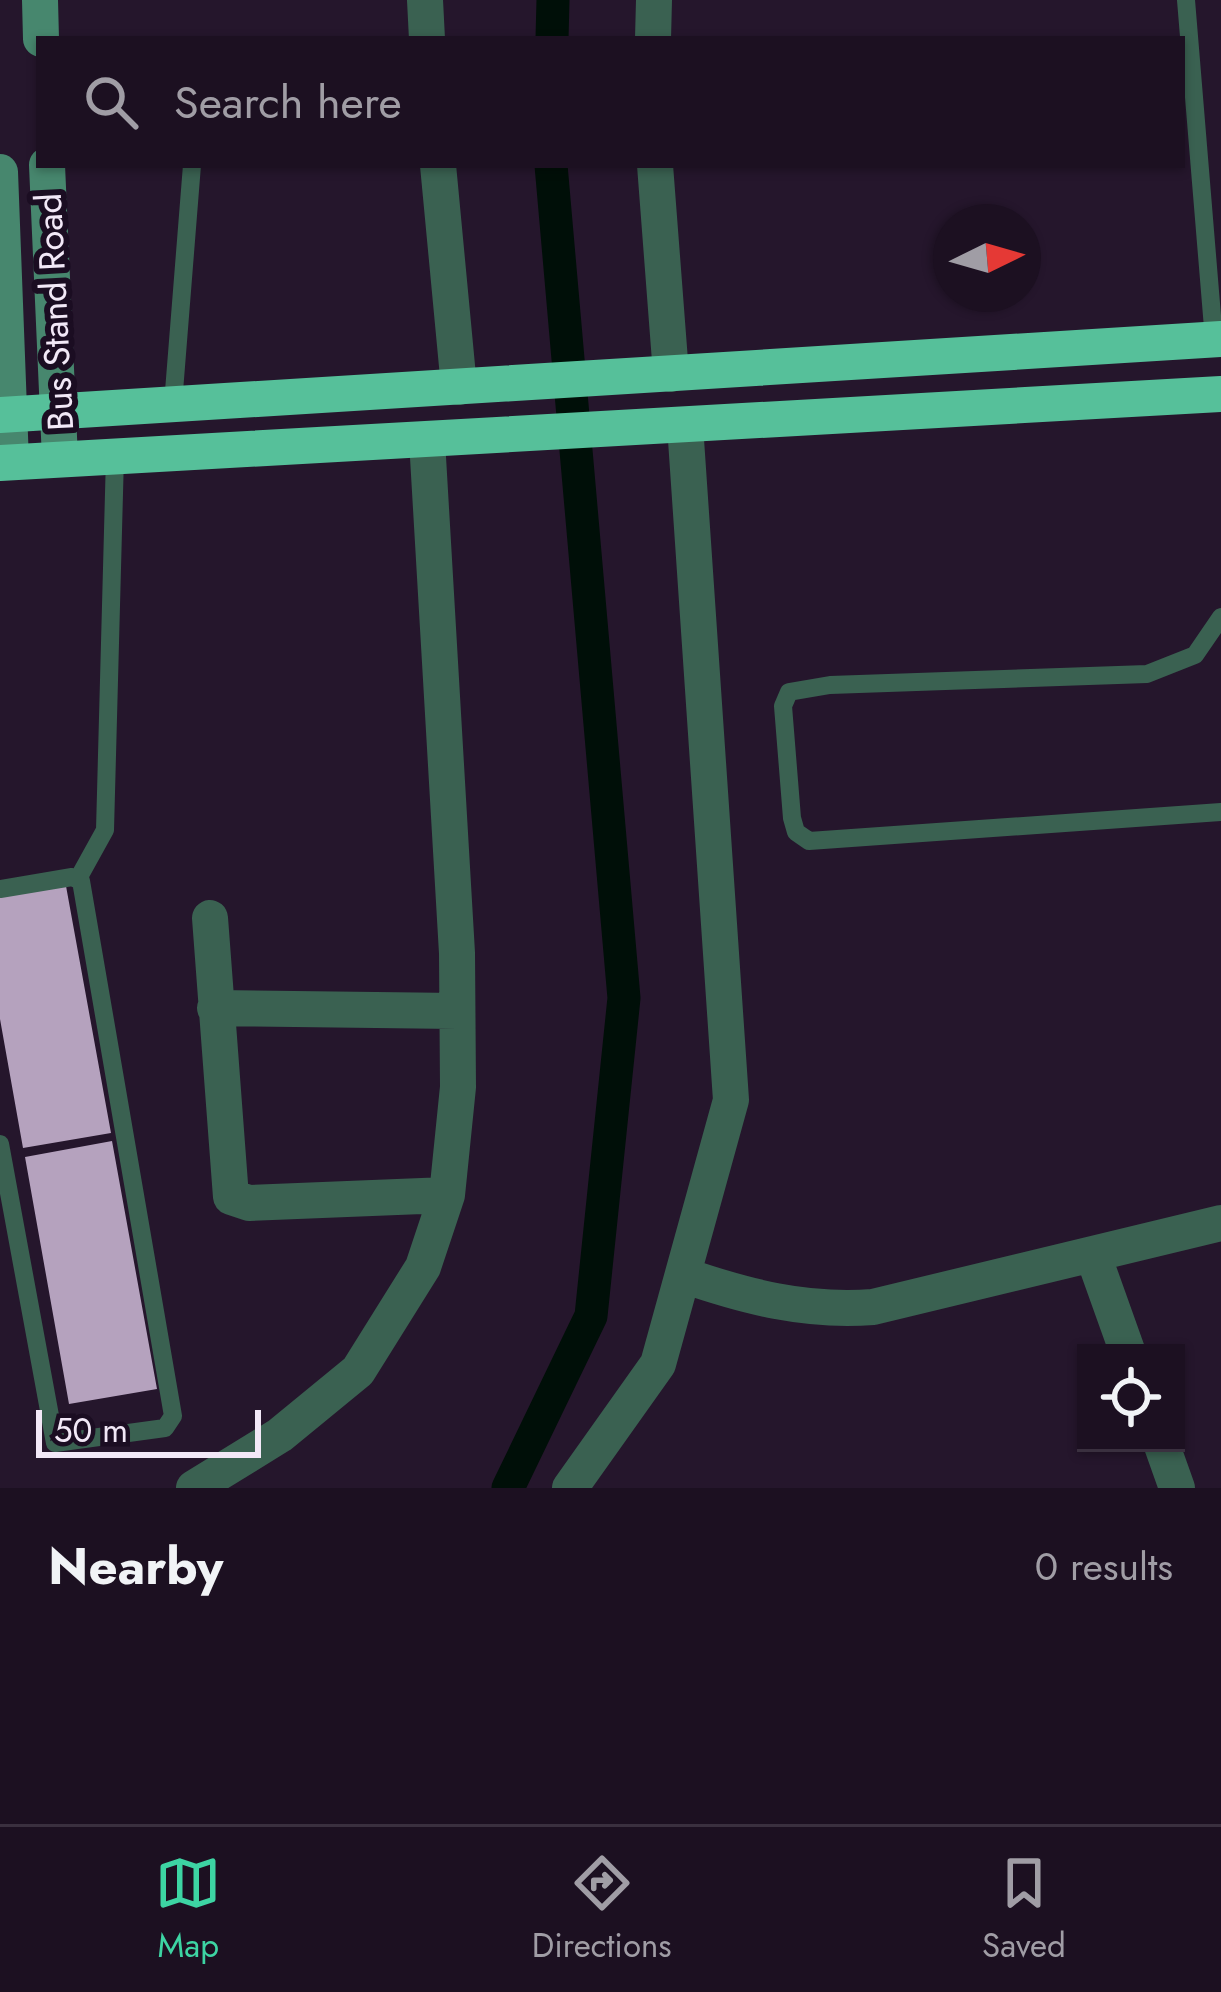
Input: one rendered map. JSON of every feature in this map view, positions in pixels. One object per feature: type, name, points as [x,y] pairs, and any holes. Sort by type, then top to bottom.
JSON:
[{"type":"highway","points":[[4,415],[1217,339],[1219,394],[6,462]]},
{"type":"street","points":[[40,0],[41,36]]},
{"type":"street","points":[[425,0],[427,36]]},
{"type":"street","points":[[652,36],[654,0]]},
{"type":"street","name":"Bus Stand Road","points":[[47,168],[60,459]]},
{"type":"street","points":[[437,168],[459,387]]},
{"type":"street","points":[[655,168],[656,375]]},
{"type":"street","name":"Bus Stand Road","points":[[0,172],[6,462]]},
{"type":"street","points":[[570,1488],[658,1364],[731,1100],[685,425]]},
{"type":"street","points":[[194,1488],[280,1435],[358,1371],[390,1328],[423,1267],[447,1195],[458,1087],[457,1011],[427,440]]},
{"type":"street","points":[[210,918],[230,1197],[249,1202],[447,1195]]},
{"type":"street","points":[[215,1007],[457,1011]]},
{"type":"street","points":[[682,1275],[758,1300],[828,1310],[873,1307],[1221,1223]]},
{"type":"street","points":[[1093,1256],[1125,1344]]},
{"type":"street","points":[[1164,1452],[1177,1488]]},
{"type":"lane","points":[[1186,0],[1217,339]]},
{"type":"lane","points":[[173,404],[192,168]]},
{"type":"lane","points":[[0,1144],[55,1443],[165,1428],[172,1416],[79,877],[105,830],[115,456]]},
{"type":"lane","points":[[1221,616],[1195,655],[1147,674],[830,685],[789,692],[783,706],[792,818],[796,832],[809,842],[1221,812]]},
{"type":"lane","points":[[0,889],[79,877]]},
{"type":"building","points":[[66,886],[111,1133],[23,1148],[0,1019],[0,897]]},
{"type":"building","points":[[112,1141],[157,1389],[69,1404],[25,1157]]},
{"type":"waterway","points":[[552,36],[553,0]]},
{"type":"waterway","points":[[508,1488],[591,1316],[624,998],[551,168]]}]
